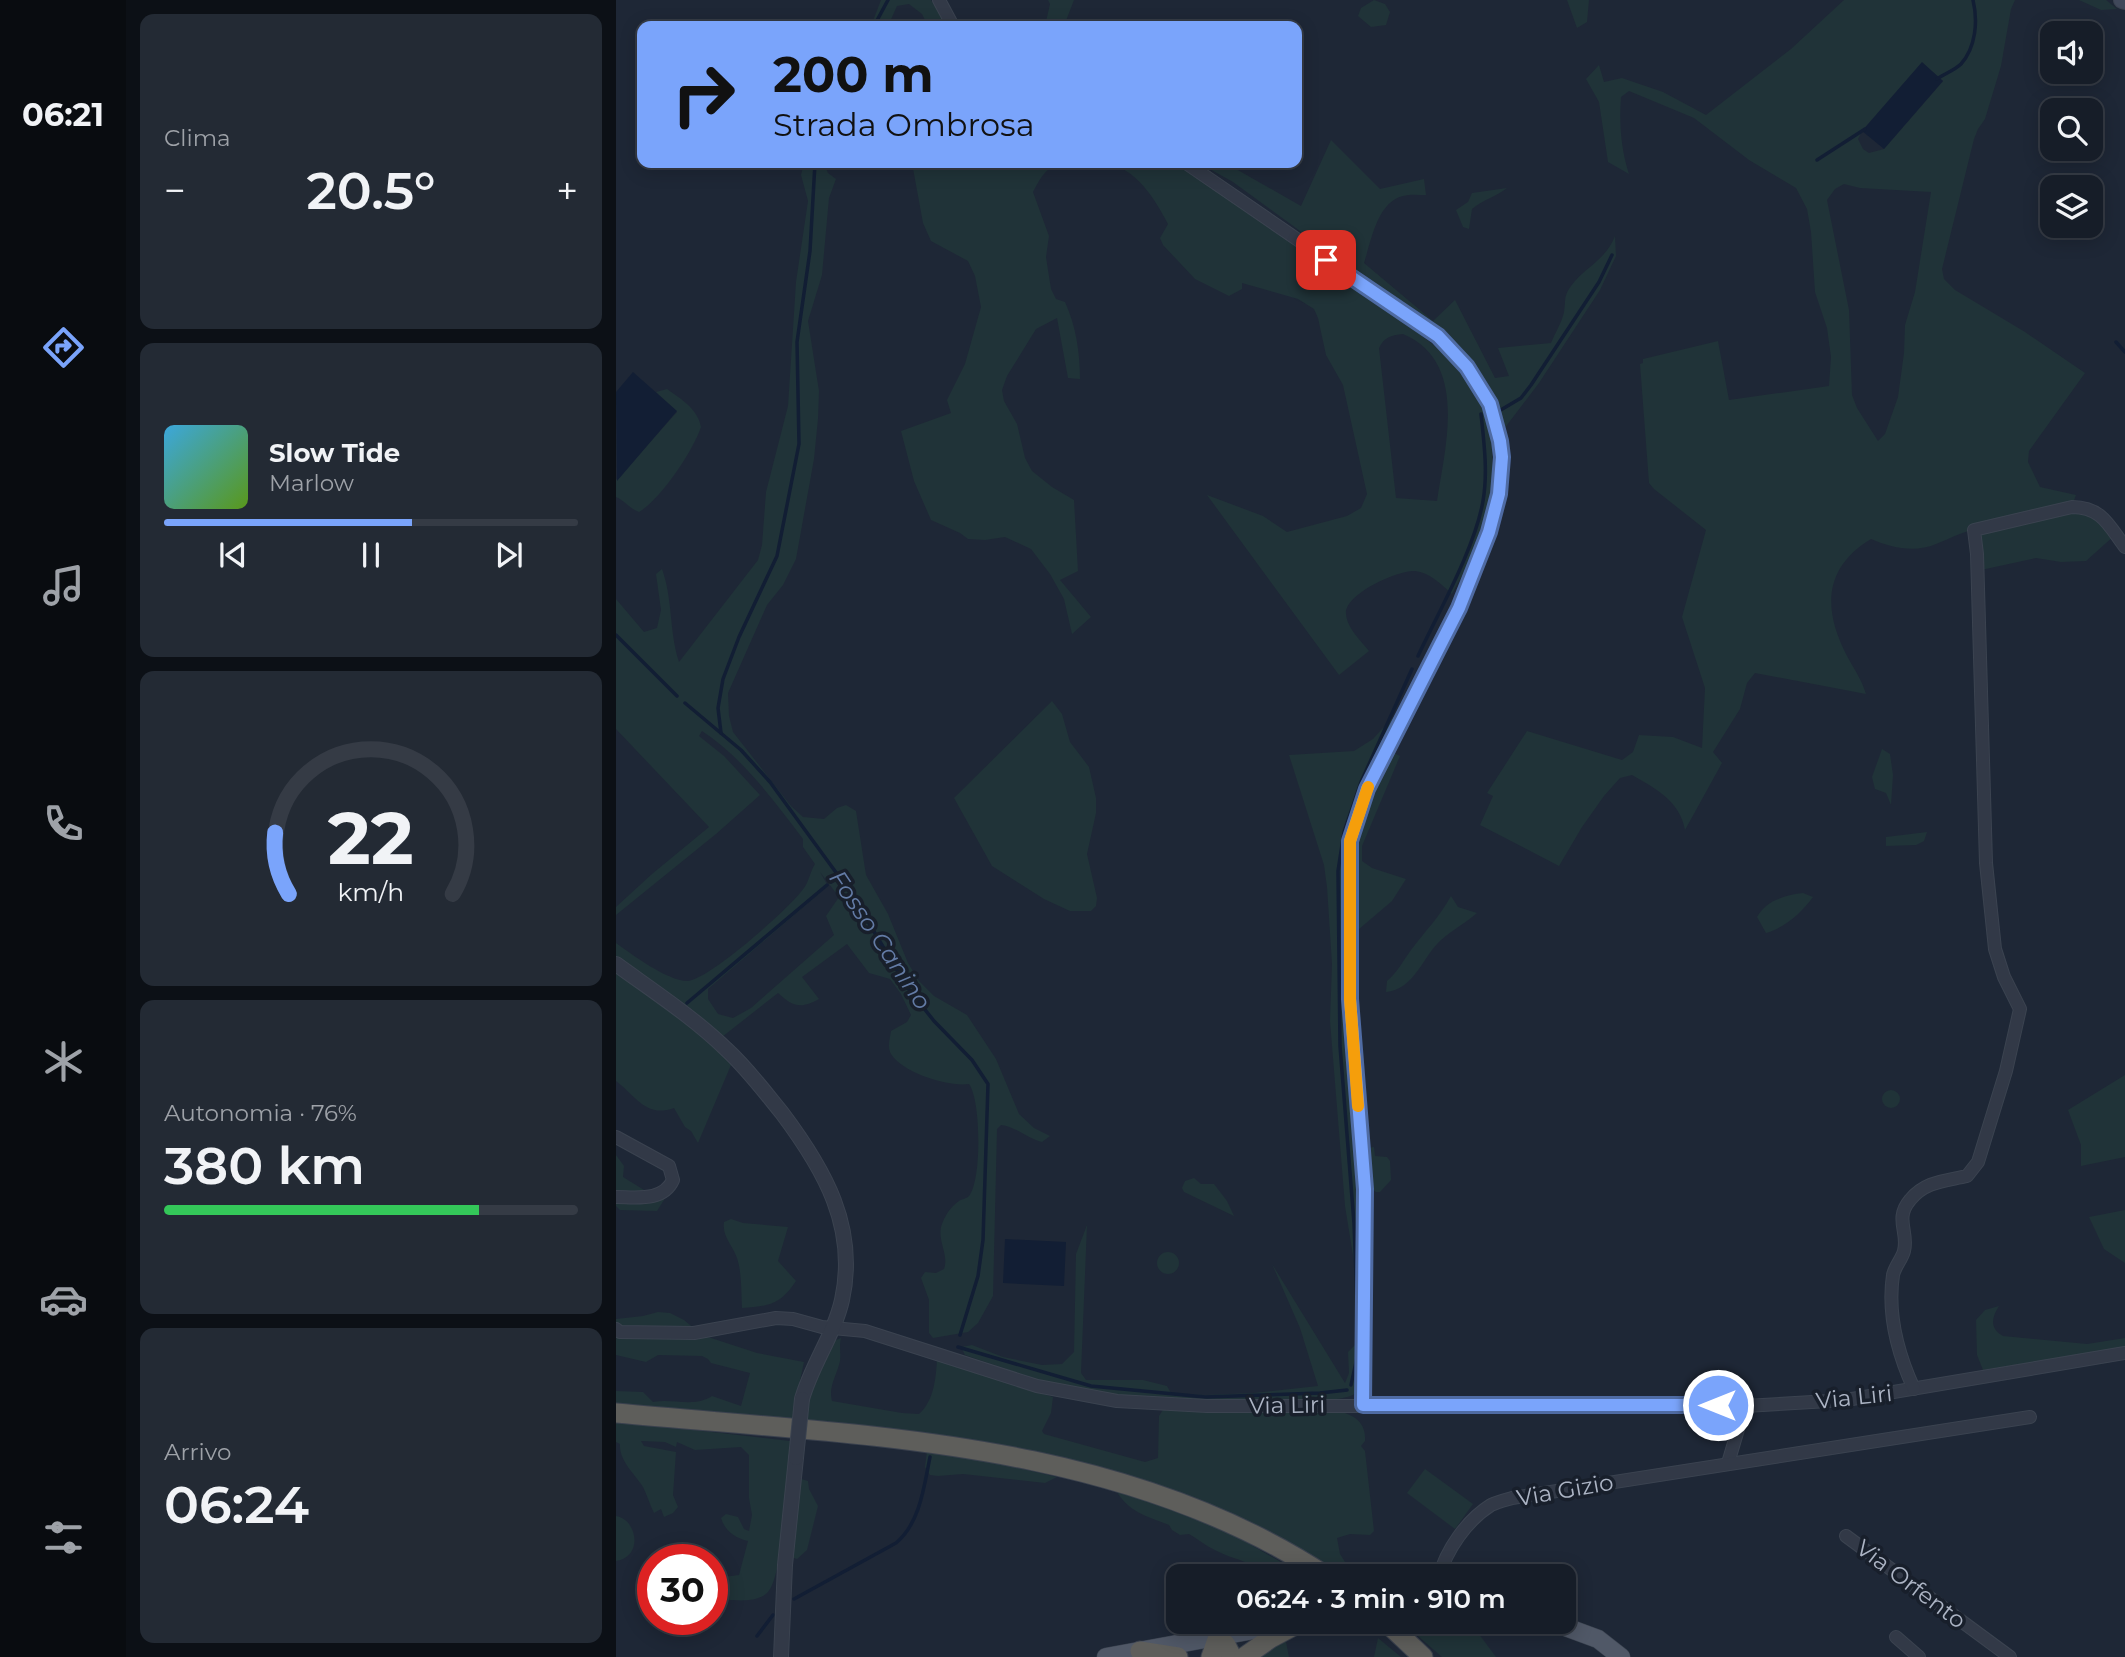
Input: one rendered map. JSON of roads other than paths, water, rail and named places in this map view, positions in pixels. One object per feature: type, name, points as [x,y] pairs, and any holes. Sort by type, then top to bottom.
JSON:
[{"type":"highway","points":[[616,1413],[912,1441],[1001,1454],[1068,1468],[1141,1488],[1210,1513],[1273,1543],[1307,1564]]},
{"type":"highway","points":[[1244,1657],[1279,1634]]},
{"type":"highway","points":[[1399,1634],[1423,1657]]},
{"type":"highway","points":[[1211,1657],[1219,1637],[1232,1657]]},
{"type":"highway","points":[[1140,1651],[1178,1657]]},
{"type":"main road","points":[[1576,1631],[1598,1639],[1621,1657]]},
{"type":"main road","points":[[1106,1657],[1235,1634]]},
{"type":"street","points":[[939,0],[950,21]]},
{"type":"street","points":[[1193,168],[1438,336],[1467,367],[1480,387],[1490,404],[1500,441],[1502,457],[1499,494],[1489,532],[1459,608],[1367,789],[1350,841],[1350,999],[1365,1189],[1363,1405]]},
{"type":"street","points":[[1914,1390],[1895,1337],[1892,1305],[1894,1272],[1904,1251],[1902,1214],[1914,1195],[1937,1181],[1967,1176],[1978,1162],[2006,1071],[2020,1009],[2004,977],[1995,948],[1986,863],[1977,554],[1974,530],[2072,507],[2087,507],[2101,515],[2125,547]]},
{"type":"street","points":[[616,964],[700,1026],[747,1069],[819,1165],[830,1187],[844,1239],[844,1283],[834,1327],[809,1375],[802,1399],[785,1566],[781,1657]]},
{"type":"street","points":[[616,1137],[669,1166],[673,1180],[663,1193],[655,1196],[616,1197]]},
{"type":"street","name":"Via Liri","points":[[616,1329],[621,1332],[694,1333],[776,1318],[793,1319],[822,1327],[866,1331],[1037,1386],[1117,1401],[1207,1406],[1745,1406],[1846,1400],[2125,1353]]},
{"type":"street","points":[[1728,1463],[1745,1406]]},
{"type":"street","name":"Via Gizio","points":[[1443,1564],[1447,1553],[1478,1516],[1492,1505],[1512,1497],[2030,1417]]},
{"type":"street","name":"Via Orfento","points":[[1846,1536],[2010,1657]]},
{"type":"street","points":[[1896,1637],[1919,1657]]},
{"type":"water","points":[[1922,62],[1943,81],[1884,149],[1862,131]]},
{"type":"water","points":[[633,372],[677,411],[617,481],[616,392]]},
{"type":"water","points":[[1005,1239],[1066,1242],[1064,1286],[1003,1283]]},
{"type":"waterway","points":[[877,21],[888,0]]},
{"type":"waterway","points":[[1937,79],[1961,64],[1970,50],[1975,25],[1973,0]]},
{"type":"waterway","points":[[1817,160],[1865,129]]},
{"type":"waterway","points":[[721,733],[718,708],[723,679],[739,637],[777,556],[799,444],[797,342],[810,251],[815,168]]},
{"type":"waterway","points":[[1499,411],[1521,398],[1531,385],[1599,282],[1612,255]]},
{"type":"waterway","points":[[2116,342],[2125,352]]},
{"type":"waterway","points":[[1418,656],[1446,600],[1479,519],[1485,480],[1481,414]]},
{"type":"waterway","name":"Fosso Canino","points":[[616,635],[677,696]]},
{"type":"waterway","points":[[1358,1327],[1354,1223],[1340,1046],[1338,871],[1344,832],[1361,782],[1412,669]]},
{"type":"waterway","name":"Fosso Canino","points":[[685,703],[741,750],[770,782],[851,893],[907,987],[934,1021],[972,1060],[988,1084],[983,1240],[978,1276],[960,1335]]},
{"type":"waterway","points":[[831,882],[839,876]]},
{"type":"waterway","points":[[687,1003],[827,885]]},
{"type":"waterway","points":[[958,1347],[1091,1386],[1205,1397],[1347,1390]]},
{"type":"waterway","points":[[1351,1385],[1358,1353]]},
{"type":"waterway","name":"Fosso Canino","points":[[794,1599],[896,1543],[904,1535],[920,1504],[930,1457]]},
{"type":"waterway","name":"Fosso Canino","points":[[757,1636],[773,1615]]}]
